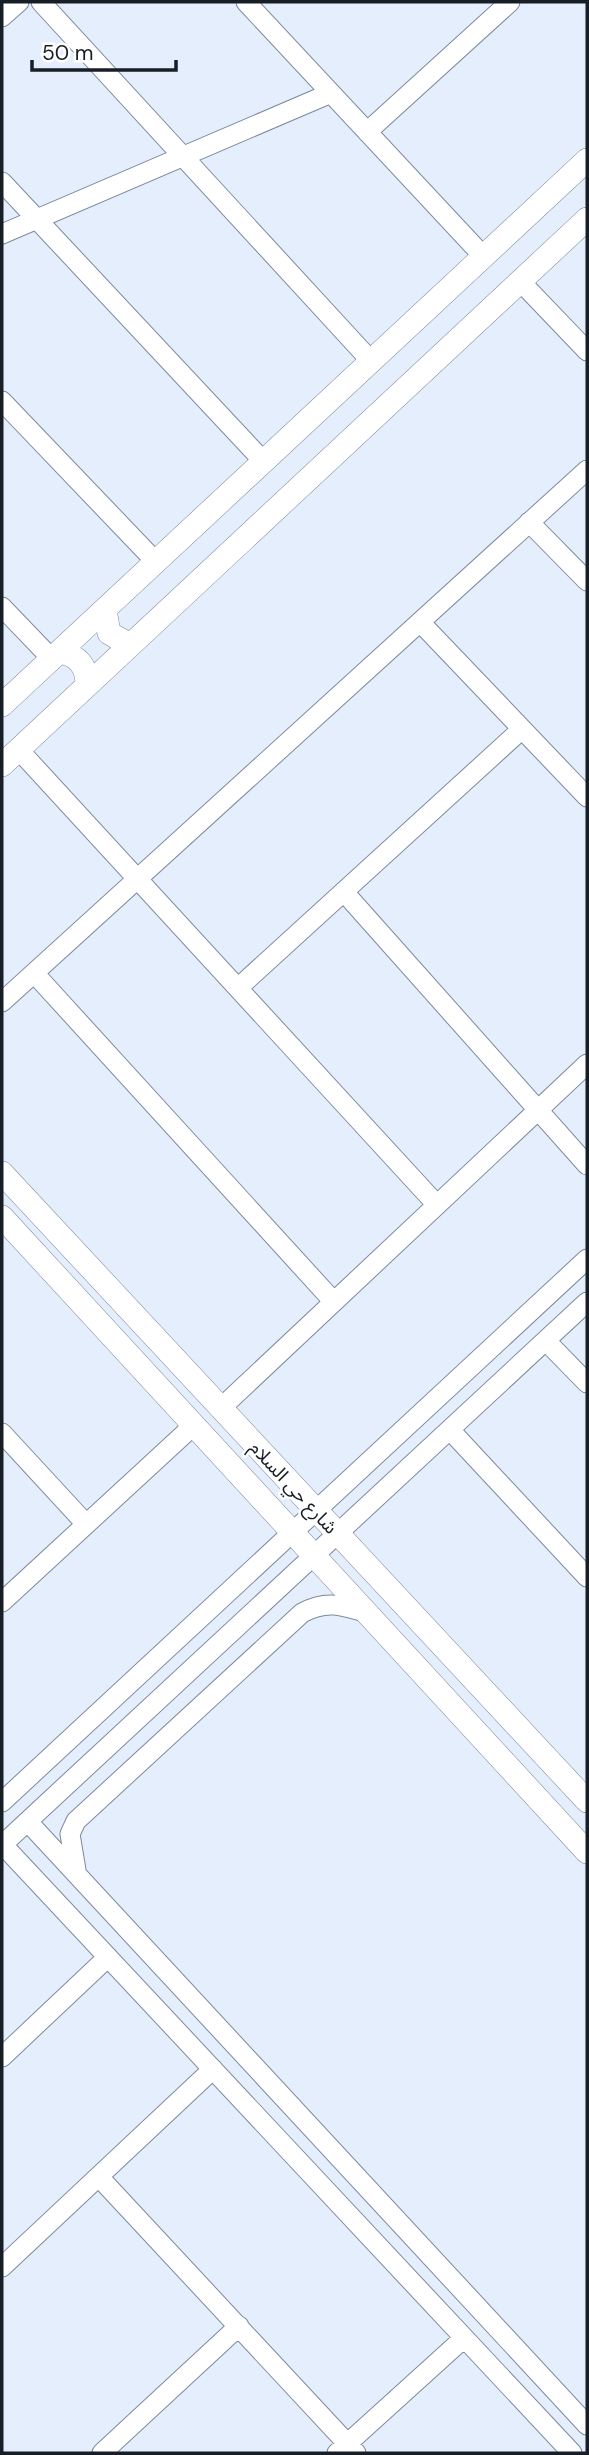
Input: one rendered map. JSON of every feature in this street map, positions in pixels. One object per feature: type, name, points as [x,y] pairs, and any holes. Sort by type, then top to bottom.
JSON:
[{"type":"main road","points":[[2,705],[587,160]]},
{"type":"main road","points":[[10,757],[587,219]]},
{"type":"main road","points":[[105,610],[110,633],[130,645]]},
{"type":"main road","points":[[55,655],[81,662],[87,685]]},
{"type":"main road","name":"شارع حي السلام","points":[[2,1173],[587,1801]]},
{"type":"main road","points":[[2,1217],[587,1852]]},
{"type":"main road","points":[[252,1488],[267,1482],[276,1468]]},
{"type":"street","points":[[2,17],[19,2]]},
{"type":"street","points":[[41,2],[371,361]]},
{"type":"street","points":[[246,2],[483,256]]},
{"type":"street","points":[[368,132],[510,2]]},
{"type":"street","points":[[2,234],[331,93]]},
{"type":"street","points":[[2,182],[264,462]]},
{"type":"street","points":[[520,281],[587,351]]},
{"type":"street","points":[[2,401],[156,562]]},
{"type":"street","points":[[2,1002],[587,470]]},
{"type":"street","points":[[529,522],[587,581]]},
{"type":"street","points":[[2,607],[55,655]]},
{"type":"street","points":[[420,622],[587,797]]},
{"type":"street","points":[[238,988],[522,729]]},
{"type":"street","points":[[10,757],[138,878],[437,1205]]},
{"type":"street","points":[[344,892],[587,1165]]},
{"type":"street","points":[[34,973],[334,1302]]},
{"type":"street","points":[[221,1408],[587,1063]]},
{"type":"street","points":[[2,1802],[587,1259]]},
{"type":"street","points":[[572,2453],[2,1845],[29,1823],[587,1302]]},
{"type":"street","points":[[546,1341],[587,1382]]},
{"type":"street","points":[[2,1602],[194,1425]]},
{"type":"street","points":[[450,1430],[587,1577]]},
{"type":"street","points":[[2,1433],[86,1524]]},
{"type":"street","points":[[333,1495],[332,1507],[340,1517],[357,1516]]},
{"type":"street","points":[[271,1553],[283,1553],[292,1561],[289,1579]]},
{"type":"street","points":[[77,1875],[71,1854],[70,1834],[76,1821],[302,1613],[317,1604],[330,1603],[367,1613]]},
{"type":"street","points":[[29,1823],[587,2425]]},
{"type":"street","points":[[2,2057],[108,1957]]},
{"type":"street","points":[[164,2017],[175,2019],[185,2013],[188,2003],[185,1993]]},
{"type":"street","points":[[189,2043],[193,2026],[204,2021],[215,2025]]},
{"type":"street","points":[[2,2267],[213,2069]]},
{"type":"street","points":[[99,2176],[239,2326],[347,2450],[464,2338]]},
{"type":"street","points":[[102,2453],[239,2326]]}]
